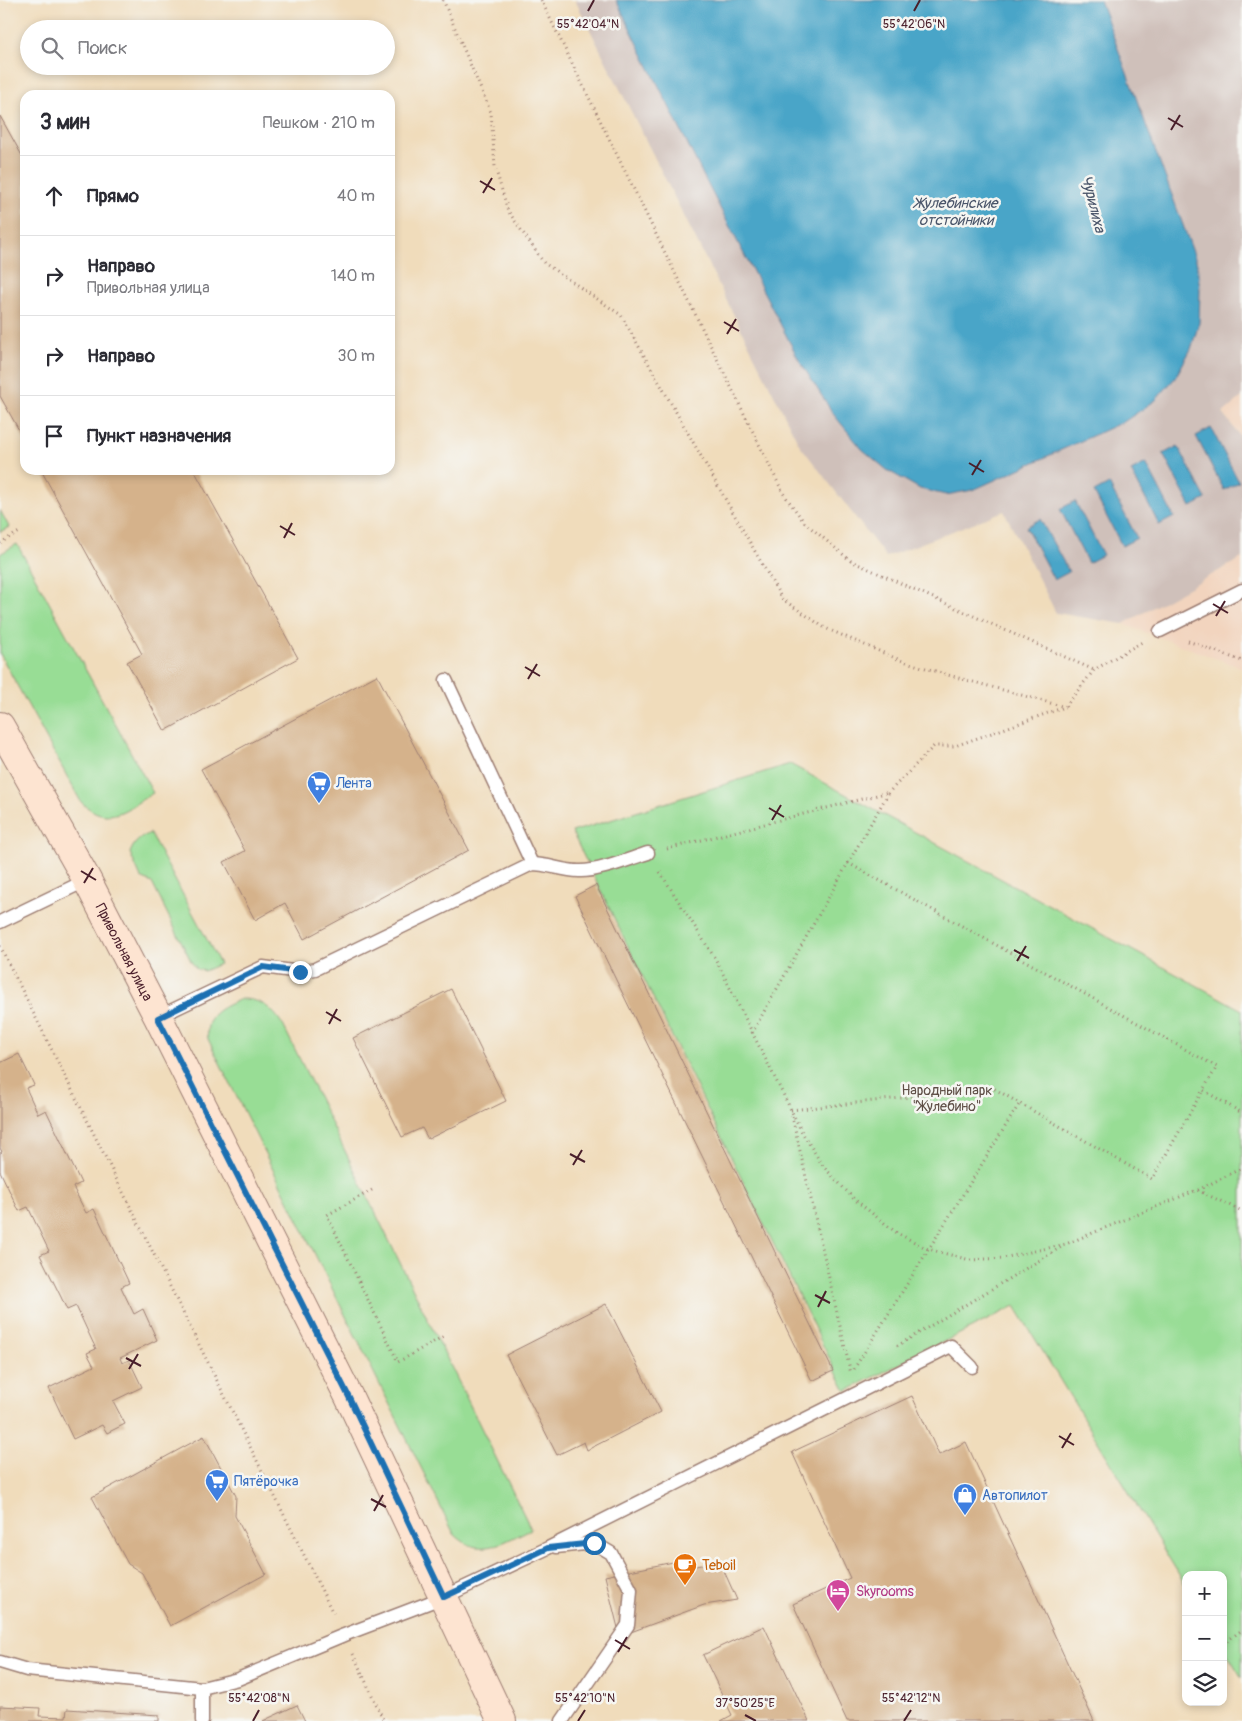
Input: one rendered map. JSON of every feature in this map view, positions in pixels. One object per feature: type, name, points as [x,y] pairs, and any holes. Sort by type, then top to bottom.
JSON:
[{"type":"main road","name":"Привольная улица","points":[[0,726],[87,880],[158,1018],[349,1397],[502,1721]]},
{"type":"lane","points":[[1160,631],[1242,590]]},
{"type":"lane","points":[[446,680],[532,864]]},
{"type":"lane","points":[[158,1018],[263,967],[300,972],[315,970],[532,864],[542,864],[578,872],[590,871],[648,854]]},
{"type":"lane","points":[[0,922],[87,880]]},
{"type":"lane","points":[[0,1662],[27,1670],[202,1688],[238,1679],[344,1635],[444,1597],[548,1548],[951,1346],[972,1366]]},
{"type":"lane","points":[[548,1548],[594,1543],[612,1553],[631,1590],[628,1625],[562,1721]]},
{"type":"lane","points":[[202,1688],[202,1721]]},
{"type":"path","points":[[443,0],[491,113],[495,167],[508,211],[544,262],[621,315],[782,599],[825,628],[900,660],[1066,707]]},
{"type":"path","points":[[541,0],[784,493],[804,522],[851,561],[1094,670]]},
{"type":"path","points":[[0,543],[21,531]]},
{"type":"path","points":[[752,1033],[890,792],[934,746],[954,746],[1066,707],[1094,670],[1160,631],[1242,661]]},
{"type":"path","points":[[890,792],[648,854],[716,960],[791,1110],[823,1166],[854,1200],[897,1233],[928,1249],[970,1260],[1003,1258],[1066,1244],[1197,1190],[1242,1168]]},
{"type":"path","points":[[791,1110],[993,1088],[1152,1179],[1217,1067],[848,863]]},
{"type":"path","points":[[0,946],[344,1635],[384,1721]]},
{"type":"path","points":[[1203,1090],[1242,1113]]},
{"type":"path","points":[[791,1110],[851,1374],[1020,1103]]},
{"type":"path","points":[[372,1190],[327,1216],[398,1362],[444,1336]]},
{"type":"path","points":[[1197,1190],[1242,1211]]},
{"type":"path","points":[[1227,1641],[1242,1630]]},
{"type":"shaded area","name":"Жулебинские отстойники","points":[[575,0],[1242,0],[1242,397],[1223,413],[1242,439],[1242,558],[1123,624],[1056,613],[1004,511],[886,557],[799,444]]},
{"type":"shaded area","points":[[1242,397],[1242,439],[1223,412]]},
{"type":"shaded area","points":[[1242,558],[1242,668],[1123,624]]},
{"type":"green space","points":[[0,510],[9,527],[0,532]]},
{"type":"green space","points":[[17,544],[153,793],[126,810],[109,815],[100,814],[81,802],[0,654],[0,554]]},
{"type":"green space","name":"Народный парк \"Жулебино\"","points":[[790,764],[1242,1010],[1242,1678],[1227,1654],[1227,1571],[1182,1571],[1182,1579],[1015,1306],[846,1391],[572,832]]},
{"type":"green space","points":[[150,833],[220,964],[204,971],[197,969],[192,963],[152,883],[141,878],[130,853],[138,841]]},
{"type":"green space","points":[[241,999],[260,1003],[270,1009],[283,1025],[531,1529],[501,1543],[482,1547],[464,1542],[454,1534],[208,1039],[207,1030],[211,1018],[221,1009]]},
{"type":"water","name":"Жулебинские отстойники","points":[[616,0],[1100,0],[1197,263],[1200,290],[1199,323],[1191,349],[1175,378],[1156,400],[1125,421],[973,490],[946,495],[920,489],[887,470],[862,449],[834,415],[799,360],[706,181]]},
{"type":"water","points":[[1211,428],[1239,482],[1224,490],[1196,436]]},
{"type":"water","points":[[1178,446],[1206,499],[1191,507],[1163,454]]},
{"type":"water","points":[[1146,463],[1174,517],[1159,525],[1131,471]]},
{"type":"water","points":[[1109,484],[1137,538],[1122,546],[1094,492]]},
{"type":"water","points":[[1075,501],[1103,555],[1088,563],[1060,509]]},
{"type":"water","points":[[1040,519],[1069,572],[1054,580],[1026,527]]},
{"type":"building","points":[[0,116],[20,152],[20,432],[0,396]]},
{"type":"building","points":[[44,475],[197,475],[298,658],[165,731],[127,662],[142,654]]},
{"type":"building","points":[[377,675],[469,850],[304,939],[285,903],[255,920],[224,862],[245,851],[201,769]]},
{"type":"building","points":[[596,885],[833,1371],[812,1381],[575,896]]},
{"type":"building","points":[[451,989],[506,1101],[428,1139],[422,1128],[402,1137],[353,1038]]},
{"type":"building","points":[[19,1054],[34,1085],[26,1088],[38,1114],[46,1110],[81,1183],[73,1187],[86,1213],[94,1209],[129,1283],[121,1287],[134,1314],[143,1309],[157,1340],[120,1358],[122,1363],[129,1360],[142,1387],[113,1401],[125,1424],[107,1433],[102,1425],[73,1439],[49,1388],[94,1366],[87,1353],[96,1349],[76,1306],[67,1310],[40,1255],[49,1251],[28,1207],[19,1211],[0,1171],[0,1153],[2,1152],[0,1148],[0,1063]]},
{"type":"building","points":[[606,1304],[661,1412],[587,1450],[584,1442],[557,1455],[506,1355]]},
{"type":"building","points":[[912,1396],[939,1455],[966,1442],[1094,1721],[847,1721],[793,1604],[850,1578],[792,1452]]},
{"type":"building","points":[[204,1436],[236,1496],[235,1516],[266,1574],[170,1626],[142,1573],[128,1564],[92,1497]]},
{"type":"building","points":[[693,1558],[695,1566],[720,1562],[737,1600],[704,1605],[620,1636],[605,1576]]},
{"type":"building","points":[[764,1626],[809,1721],[721,1721],[732,1715],[703,1655]]},
{"type":"building","points":[[297,1705],[305,1721],[263,1721],[269,1718]]},
{"type":"building","points":[[0,1706],[40,1708],[39,1716],[66,1717],[67,1709],[159,1715],[159,1721],[0,1721]]},
{"type":"place","name":"Лента","points":[[319,804]]},
{"type":"place","name":"Пятёрочка","points":[[217,1502]]},
{"type":"place","name":"Автопилот","points":[[965,1516]]},
{"type":"place","name":"Teboil","points":[[685,1586]]},
{"type":"place","name":"Skyrooms","points":[[838,1612]]},
{"type":"route","points":[[300,972],[263,967],[158,1018],[349,1397],[444,1597],[548,1548],[594,1543]]},
{"type":"water label","name":"Чурилиха","points":[[1093,204]]}]
